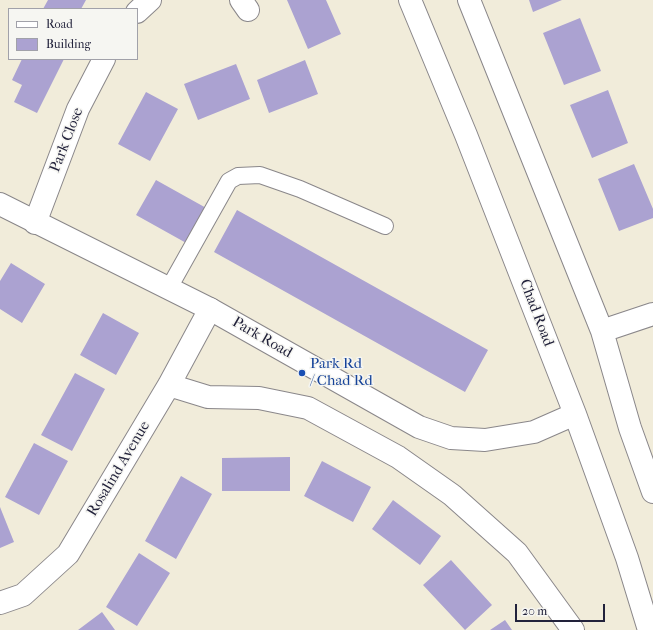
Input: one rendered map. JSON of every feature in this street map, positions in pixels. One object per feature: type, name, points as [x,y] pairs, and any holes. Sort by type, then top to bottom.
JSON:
[{"type":"street","points":[[138,11],[150,0]]},
{"type":"street","name":"Chad Road","points":[[410,0],[466,135],[575,414],[627,558],[649,630]]},
{"type":"street","points":[[469,0],[602,331],[630,428],[653,492]]},
{"type":"street","name":"Park Close","points":[[35,223],[78,109],[103,60]]},
{"type":"street","name":"Park Road","points":[[0,204],[35,223],[210,309],[419,427],[451,438],[485,440],[534,432],[575,414]]},
{"type":"street","name":"Rosalind Avenue","points":[[0,603],[23,595],[68,554],[169,385],[210,309]]},
{"type":"street","points":[[602,331],[653,314]]},
{"type":"street","points":[[169,385],[208,397],[259,398],[308,408],[398,457],[452,495],[517,553],[573,630]]},
{"type":"lane","points":[[169,288],[229,181],[238,176],[260,175],[300,189],[385,226]]},
{"type":"building","points":[[48,0],[86,0],[82,8],[44,8]]},
{"type":"building","points":[[287,0],[326,0],[341,34],[308,49]]},
{"type":"building","points":[[529,0],[562,0],[533,12]]},
{"type":"building","points":[[580,18],[601,71],[564,85],[543,33]]},
{"type":"building","points":[[22,60],[64,60],[37,113],[14,102],[22,85],[12,80]]},
{"type":"building","points":[[305,60],[318,94],[269,113],[257,80]]},
{"type":"building","points":[[236,64],[250,99],[198,120],[184,84]]},
{"type":"building","points":[[608,90],[628,143],[592,158],[570,105]]},
{"type":"building","points":[[146,92],[178,109],[150,161],[118,144]]},
{"type":"building","points":[[634,164],[653,209],[653,218],[619,231],[598,179]]},
{"type":"building","points":[[156,180],[208,209],[188,244],[136,215]]},
{"type":"building","points":[[237,210],[488,350],[465,392],[214,252]]},
{"type":"building","points":[[11,263],[45,284],[22,323],[0,309],[0,281]]},
{"type":"building","points":[[103,313],[139,333],[116,375],[80,355]]},
{"type":"building","points":[[75,373],[105,389],[72,451],[41,435]]},
{"type":"building","points":[[34,443],[68,461],[39,515],[5,497]]},
{"type":"building","points":[[290,457],[290,491],[222,491],[222,458]]},
{"type":"building","points":[[322,461],[371,487],[353,522],[304,496]]},
{"type":"building","points":[[181,476],[212,494],[176,559],[145,541]]},
{"type":"building","points":[[393,500],[441,536],[420,565],[372,529]]},
{"type":"building","points":[[0,507],[14,542],[0,548]]},
{"type":"building","points":[[139,553],[170,573],[137,626],[106,607]]},
{"type":"building","points":[[451,560],[492,605],[465,630],[423,585]]},
{"type":"building","points":[[102,612],[115,630],[78,630]]},
{"type":"building","points":[[505,620],[512,630],[490,630]]},
{"type":"place","name":"Park Rd / Chad Rd","points":[[302,373]]}]
